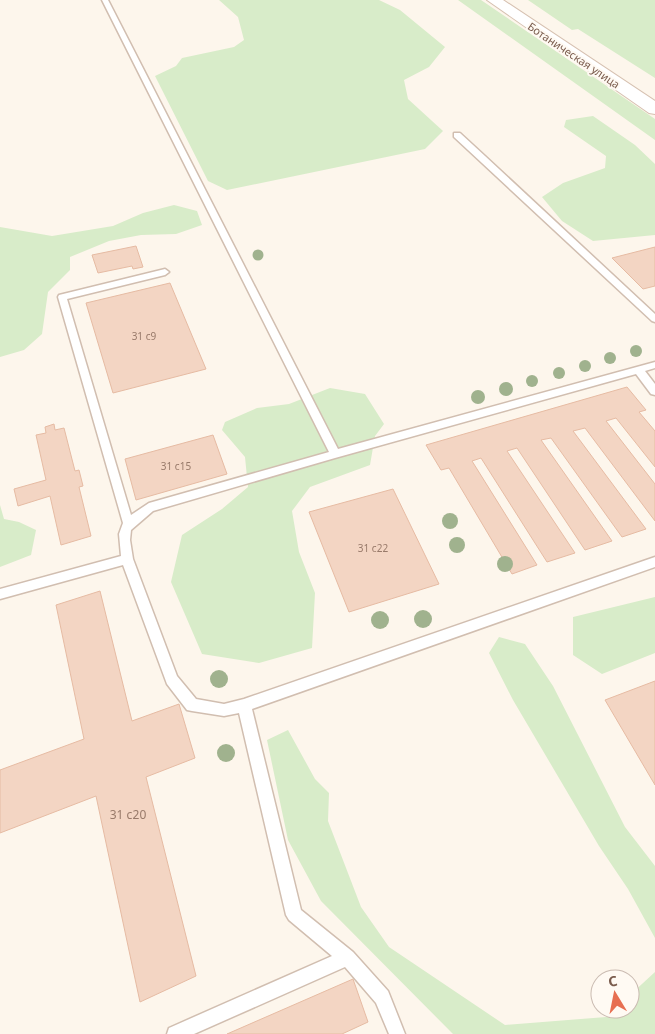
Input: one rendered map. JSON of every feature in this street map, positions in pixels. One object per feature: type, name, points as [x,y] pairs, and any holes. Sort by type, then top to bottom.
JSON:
[{"type":"main road","name":"Ботаническая улица","points":[[494,0],[655,109]]},
{"type":"lane","points":[[105,0],[335,454]]},
{"type":"lane","points":[[457,134],[655,319]]},
{"type":"lane","points":[[165,272],[62,297],[128,522],[123,536],[127,558],[172,680],[192,705],[224,710],[244,705],[655,562]]},
{"type":"lane","points":[[128,522],[149,508],[655,365]]},
{"type":"lane","points":[[638,370],[655,391]]},
{"type":"lane","points":[[0,594],[127,558]]},
{"type":"lane","points":[[244,705],[294,915],[347,958],[382,996],[397,1034]]},
{"type":"lane","points":[[175,1034],[347,958]]},
{"type":"green space","points":[[219,0],[379,0],[400,10],[445,47],[429,67],[404,80],[408,99],[443,131],[425,149],[227,190],[208,181],[155,76],[176,66],[182,58],[234,47],[244,40],[238,17]]},
{"type":"green space","points":[[458,0],[481,0],[655,119],[655,140]]},
{"type":"green space","points":[[528,0],[655,0],[655,78],[578,29],[572,30]]},
{"type":"green space","points":[[593,116],[635,145],[655,164],[655,235],[593,241],[562,221],[542,197],[563,183],[605,168],[606,156],[564,127],[566,120]]},
{"type":"green space","points":[[174,205],[197,211],[202,225],[176,234],[141,235],[109,241],[70,257],[70,270],[48,292],[42,334],[24,350],[0,357],[0,227],[52,236],[113,226],[143,213]]},
{"type":"green space","points":[[330,388],[365,394],[384,424],[375,436],[370,465],[310,487],[292,511],[299,552],[315,593],[312,648],[259,663],[202,654],[171,582],[182,535],[222,509],[248,487],[245,457],[222,430],[225,422],[257,408],[289,404]]},
{"type":"green space","points":[[0,505],[4,519],[19,522],[36,530],[31,555],[0,567]]},
{"type":"green space","points":[[655,597],[655,653],[602,674],[573,655],[573,617]]},
{"type":"green space","points":[[499,637],[525,644],[553,686],[625,827],[655,866],[655,938],[628,889],[599,846],[513,700],[489,653]]},
{"type":"green space","points":[[288,730],[315,779],[329,793],[328,821],[361,907],[389,947],[505,1025],[590,1018],[640,1019],[640,986],[655,972],[655,1034],[453,1034],[321,901],[288,840],[267,740]]},
{"type":"building","points":[[136,246],[143,267],[133,269],[132,266],[98,273],[92,255]]},
{"type":"building","points":[[655,247],[655,286],[643,289],[612,258]]},
{"type":"building","points":[[170,283],[206,369],[113,393],[86,303]]},
{"type":"building","points":[[627,387],[646,410],[639,412],[655,431],[655,467],[616,418],[606,421],[655,484],[655,521],[585,428],[573,431],[646,529],[622,537],[551,438],[541,440],[612,541],[585,550],[517,448],[507,451],[575,553],[547,562],[481,458],[472,461],[537,565],[512,574],[449,468],[441,470],[426,445]]},
{"type":"building","points":[[54,424],[55,430],[64,428],[75,471],[79,470],[83,486],[79,487],[91,536],[61,545],[50,496],[18,506],[14,489],[46,480],[36,435],[46,433],[45,427]]},
{"type":"building","points":[[213,435],[227,474],[136,500],[125,459]]},
{"type":"building","points":[[393,489],[439,584],[349,612],[309,512]]},
{"type":"building","points":[[100,591],[132,721],[179,704],[195,758],[146,777],[196,976],[140,1002],[96,796],[0,833],[0,770],[84,739],[56,605]]},
{"type":"building","points":[[655,681],[655,785],[605,700]]},
{"type":"building","points":[[353,979],[368,1022],[342,1034],[227,1034]]}]
